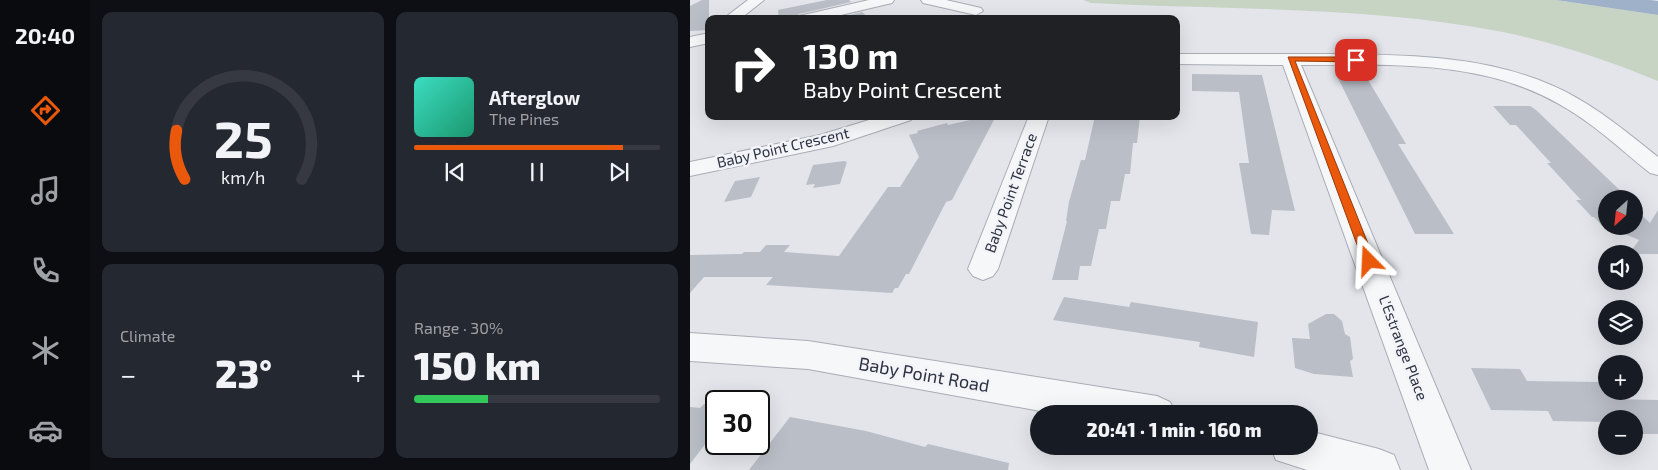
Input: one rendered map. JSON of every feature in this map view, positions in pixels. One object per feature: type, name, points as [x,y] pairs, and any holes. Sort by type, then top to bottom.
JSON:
[{"type":"street","points":[[736,15],[758,0]]},
{"type":"street","points":[[821,15],[887,0]]},
{"type":"street","points":[[928,0],[976,11]]},
{"type":"street","points":[[1180,58],[1441,62],[1510,75],[1586,112],[1658,168]]},
{"type":"street","name":"L'Estrange Place","points":[[1290,59],[1450,470]]},
{"type":"street","name":"Baby Point Crescent","points":[[690,169],[825,141],[891,120]]},
{"type":"street","name":"Baby Point Terrace","points":[[983,269],[1038,120]]},
{"type":"street","name":"Baby Point Road","points":[[690,347],[808,355],[1105,405]]},
{"type":"street","points":[[1318,454],[1379,470]]},
{"type":"green space","points":[[1083,0],[1556,0],[1658,15],[1658,81],[1601,59],[1523,36],[1453,24],[1402,17],[1350,13],[1091,3]]},
{"type":"water","points":[[1556,0],[1658,1],[1658,15]]},
{"type":"building","points":[[702,0],[709,0],[709,15],[705,15],[705,30],[690,31],[690,6]]},
{"type":"building","points":[[827,0],[849,0],[851,2],[798,15],[779,15],[778,10]]},
{"type":"building","points":[[862,12],[865,15],[850,15]]},
{"type":"building","points":[[1192,74],[1262,75],[1295,211],[1272,210],[1269,235],[1251,234],[1239,163],[1249,163],[1239,92],[1192,91]]},
{"type":"building","points":[[1338,78],[1367,78],[1406,144],[1398,144],[1454,234],[1415,234]]},
{"type":"building","points":[[1493,106],[1530,106],[1620,190],[1598,190],[1598,221],[1576,200],[1581,200],[1547,163],[1551,163],[1516,125],[1510,125]]},
{"type":"building","points":[[970,120],[994,120],[952,200],[946,202],[909,274],[906,274],[898,288],[895,288],[892,293],[766,285],[773,277],[704,277],[690,293],[690,255],[742,254],[744,252],[760,252],[766,245],[790,245],[784,252],[839,256],[888,187],[900,187],[919,157],[909,135],[947,123],[948,125]]},
{"type":"building","points":[[1094,120],[1140,120],[1137,143],[1133,143],[1130,174],[1125,174],[1120,201],[1111,201],[1106,229],[1099,229],[1091,266],[1080,266],[1078,280],[1052,280],[1067,221],[1069,202],[1081,160],[1085,160]]},
{"type":"building","points":[[847,162],[840,184],[813,188],[815,184],[806,185],[813,165]]},
{"type":"building","points":[[760,177],[751,197],[724,202],[735,181]]},
{"type":"building","points":[[1658,210],[1658,254],[1643,254],[1643,245],[1635,245],[1639,240],[1627,235],[1643,235],[1643,216],[1650,223]]},
{"type":"building","points":[[1064,297],[1129,307],[1131,302],[1258,322],[1254,357],[1199,347],[1200,342],[1053,320]]},
{"type":"building","points":[[1326,314],[1334,314],[1342,321],[1345,334],[1350,337],[1353,359],[1350,361],[1353,377],[1314,374],[1295,368],[1292,338],[1310,339],[1308,324]]},
{"type":"building","points":[[1471,368],[1520,369],[1527,381],[1598,382],[1598,400],[1658,400],[1658,434],[1643,434],[1643,410],[1598,410],[1598,422],[1553,421],[1548,411],[1491,410]]},
{"type":"building","points":[[705,404],[705,444],[690,464],[690,407],[700,408]]},
{"type":"building","points":[[790,417],[866,431],[925,447],[928,444],[1009,463],[1008,470],[749,470],[761,455],[770,455],[770,443]]},
{"type":"route","points":[[1356,60],[1290,59],[1369,261]]}]
